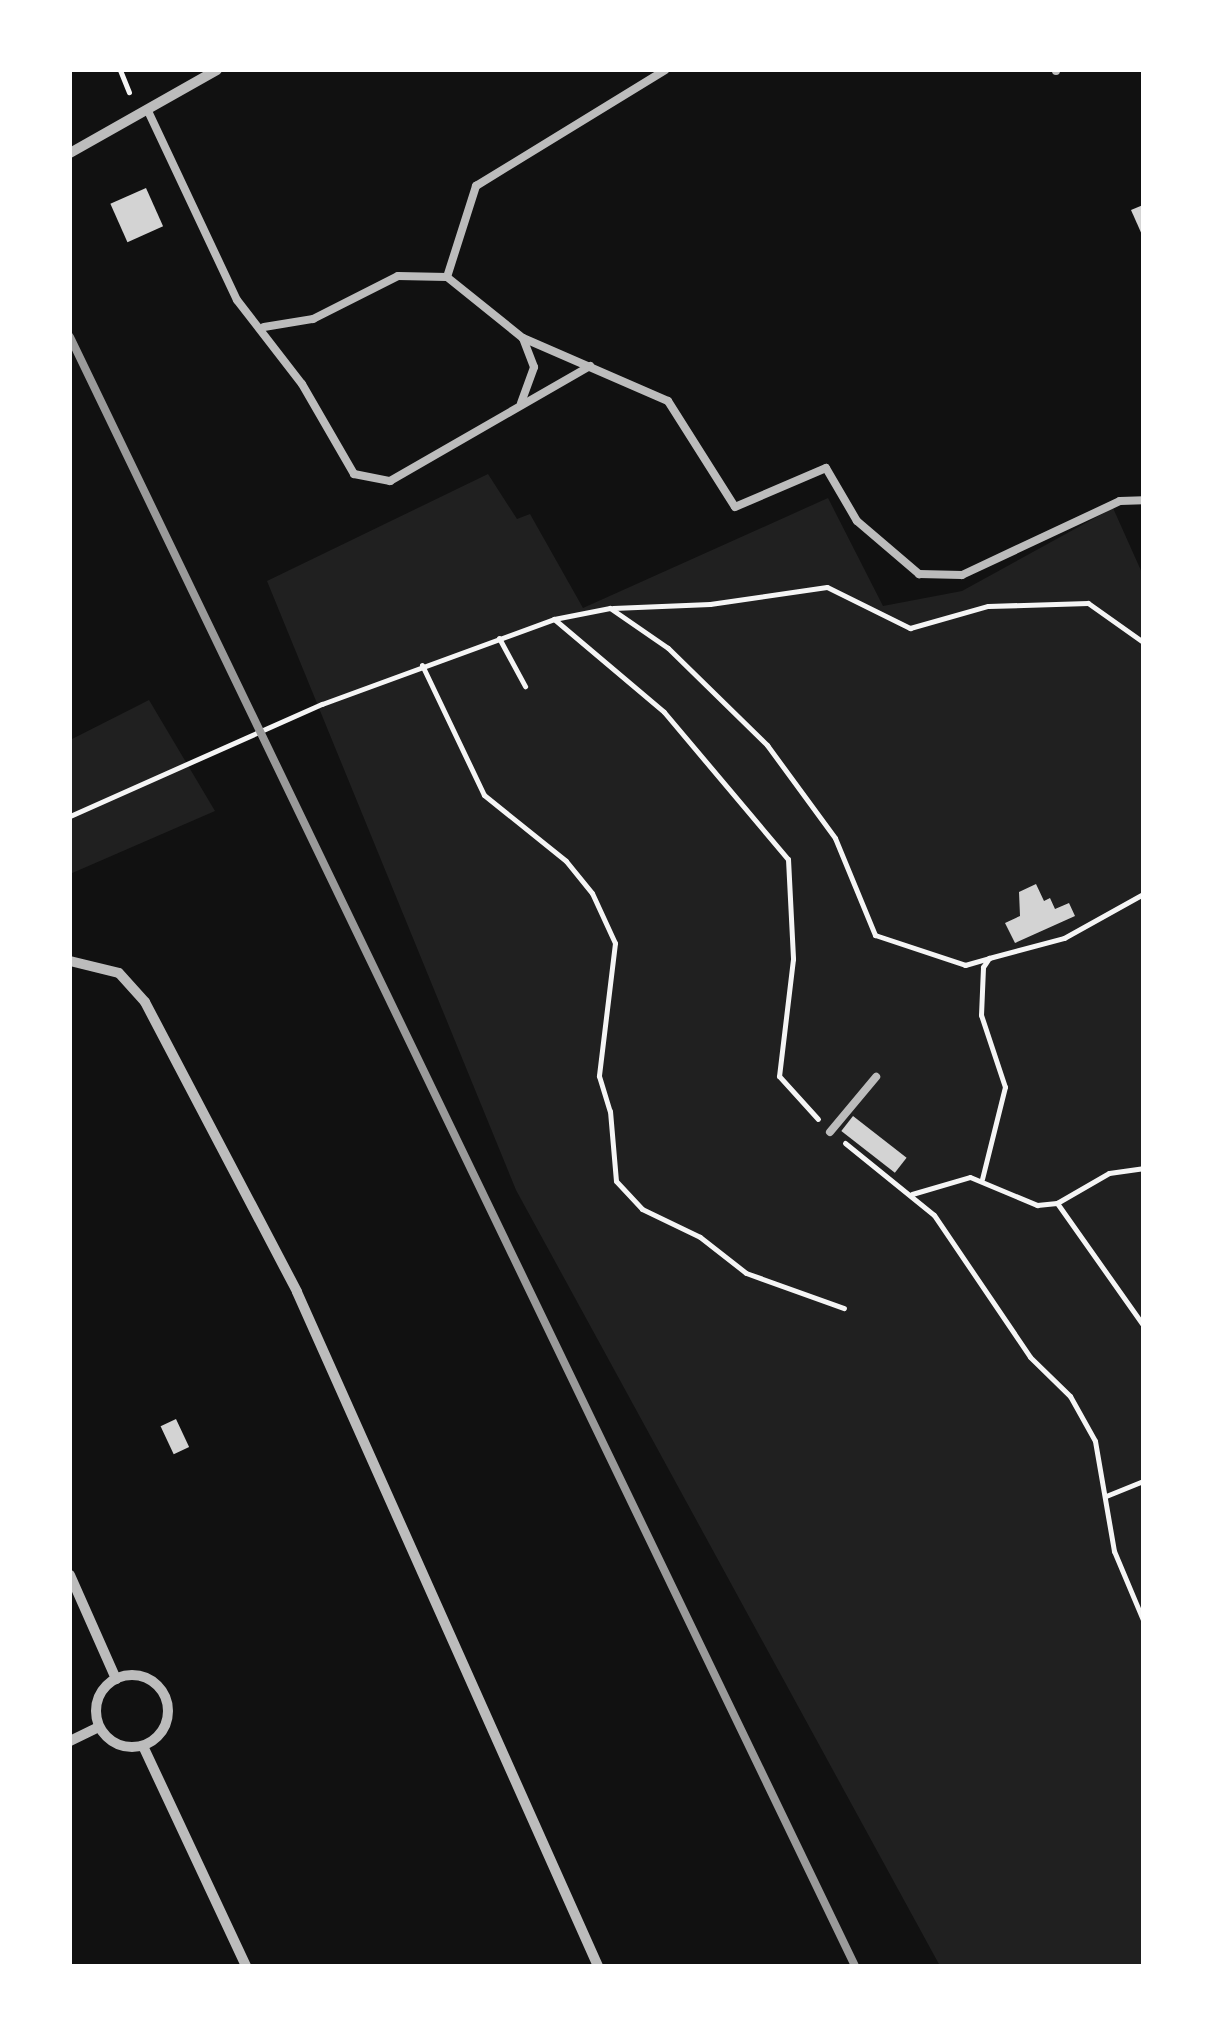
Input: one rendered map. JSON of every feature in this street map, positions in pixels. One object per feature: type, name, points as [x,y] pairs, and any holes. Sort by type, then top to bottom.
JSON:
[{"type":"street","points":[[76,150],[217,70]]},
{"type":"street","points":[[70,961],[119,973],[163,1036],[297,1292],[598,1966]]},
{"type":"street","points":[[70,1575],[116,1679]]},
{"type":"street","points":[[116,1679],[151,1679],[167,1698],[162,1733],[143,1746],[113,1742],[100,1727],[100,1694],[116,1679]]},
{"type":"street","points":[[70,1741],[100,1727]]},
{"type":"street","points":[[143,1746],[246,1966]]},
{"type":"lane","points":[[447,276],[476,186],[665,70]]},
{"type":"lane","points":[[148,112],[237,300],[264,327],[340,458],[369,482],[390,481],[590,366]]},
{"type":"lane","points":[[264,327],[313,319],[398,276],[447,276],[523,338],[668,401],[735,507],[826,468],[857,521],[919,574],[962,576],[1120,501],[1143,500]]},
{"type":"lane","points":[[518,408],[533,383],[523,338]]},
{"type":"lane","points":[[830,1132],[876,1077]]},
{"type":"path","points":[[120,70],[129,92]]},
{"type":"path","points":[[70,816],[322,704],[422,665],[554,619],[610,608],[710,604],[827,587],[910,628],[988,606],[1088,602],[1143,642]]},
{"type":"path","points":[[610,608],[668,648],[767,745],[835,838],[875,935],[965,965],[1064,938],[1143,894]]},
{"type":"path","points":[[554,619],[664,712],[788,859],[793,960],[779,1076],[830,1132],[912,1194],[984,1283],[1030,1357],[1070,1396],[1094,1441],[1114,1551],[1143,1620]]},
{"type":"path","points":[[499,638],[525,686]]},
{"type":"path","points":[[422,665],[484,795],[566,862],[592,893],[615,943],[600,1076],[610,1111],[616,1181],[642,1209],[700,1237],[746,1272],[844,1308]]},
{"type":"path","points":[[982,1179],[1005,1088],[981,1015],[989,958]]},
{"type":"path","points":[[912,1194],[941,1181],[982,1179],[1020,1202],[1057,1203],[1092,1180],[1143,1168]]},
{"type":"path","points":[[1057,1203],[1143,1325]]},
{"type":"path","points":[[1106,1496],[1143,1481]]},
{"type":"shaded area","points":[[488,474],[517,519],[530,514],[583,608],[828,498],[883,606],[962,591],[1113,508],[1143,575],[1143,1966],[940,1966],[516,1190],[267,581]]},
{"type":"shaded area","points":[[149,700],[215,811],[70,874],[70,740]]},
{"type":"building","points":[[146,188],[163,226],[127,242],[110,204]]},
{"type":"building","points":[[1143,205],[1143,237],[1131,210]]},
{"type":"building","points":[[1036,884],[1044,901],[1050,898],[1055,909],[1069,903],[1075,916],[1015,943],[1005,923],[1020,916],[1019,892]]},
{"type":"building","points":[[853,1116],[907,1158],[895,1173],[841,1131]]},
{"type":"building","points":[[176,1419],[189,1447],[174,1454],[161,1426]]},
{"type":"railway","points":[[70,337],[855,1966]]}]
